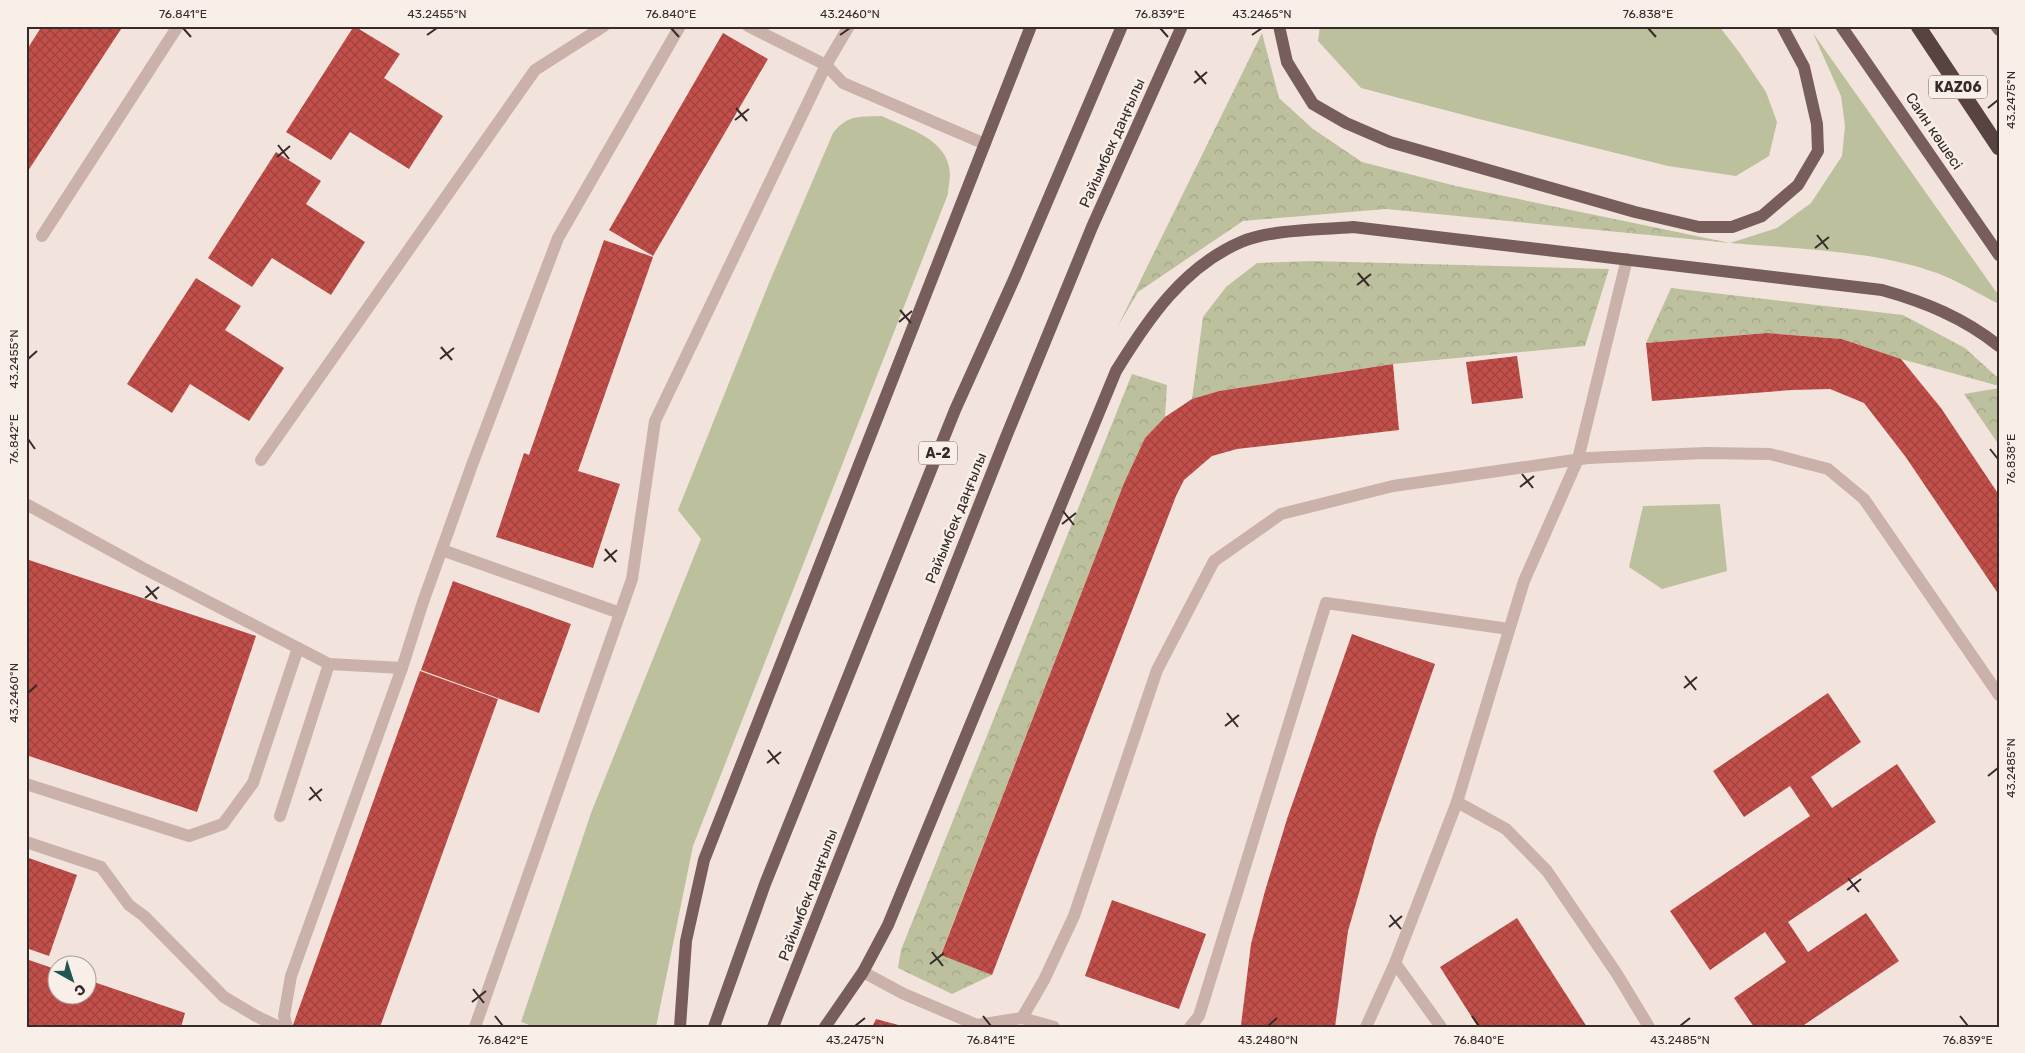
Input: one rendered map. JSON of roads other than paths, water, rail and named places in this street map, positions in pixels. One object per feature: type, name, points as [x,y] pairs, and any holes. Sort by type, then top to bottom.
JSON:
[{"type":"highway","name":"KАZ06","points":[[1918,26],[1999,148]]},
{"type":"main road","points":[[680,1027],[686,941],[704,860],[1031,26]]},
{"type":"main road","name":"A-2","points":[[714,1027],[765,884],[955,410],[1015,277],[1122,26]]},
{"type":"main road","name":"Райымбек даңғылы","points":[[773,1027],[1006,437],[1092,227],[1182,26]]},
{"type":"main road","points":[[1279,26],[1287,62],[1313,104],[1346,123],[1390,142],[1458,160],[1521,180],[1699,227],[1732,227],[1762,216],[1798,185],[1818,151],[1817,124],[1804,66],[1782,26]]},
{"type":"main road","name":"Саин көшесі","points":[[1842,26],[1999,255]]},
{"type":"main road","points":[[1996,26],[1999,30]]},
{"type":"main road","points":[[825,1027],[863,972],[888,925],[1116,371],[1146,324],[1175,289],[1198,266],[1242,242],[1280,233],[1354,227],[1882,290],[1916,299],[1950,314],[1984,334],[1999,346]]},
{"type":"street","points":[[42,236],[178,26]]},
{"type":"street","points":[[261,460],[535,70],[604,26]]},
{"type":"street","points":[[287,1027],[284,1016],[291,976],[402,668],[442,550],[558,238],[680,26]]},
{"type":"street","points":[[748,26],[826,65],[844,83],[984,144]]},
{"type":"street","points":[[475,1027],[632,579],[655,421],[826,65],[849,26]]},
{"type":"street","points":[[1366,1027],[1394,963],[1457,802],[1524,581],[1578,459],[1627,259]]},
{"type":"street","points":[[1022,1018],[1044,980],[1074,916],[1157,670],[1214,561],[1280,514],[1393,486],[1578,459],[1706,453],[1770,454],[1828,469],[1864,499],[1999,695]]},
{"type":"street","points":[[26,504],[143,568],[329,664],[402,668]]},
{"type":"street","points":[[442,550],[620,613]]},
{"type":"street","points":[[1190,1027],[1199,1016],[1326,602],[1509,629]]},
{"type":"street","points":[[26,784],[189,836],[223,824],[253,783],[298,648]]},
{"type":"street","points":[[280,816],[329,664]]},
{"type":"street","points":[[1457,802],[1506,829],[1547,871],[1617,974],[1649,1027]]},
{"type":"street","points":[[26,842],[101,867],[129,905],[144,916],[224,998],[279,1027]]},
{"type":"street","points":[[1394,963],[1441,1027]]},
{"type":"street","points":[[863,972],[904,994],[977,1025],[1022,1018],[1054,1027]]}]
